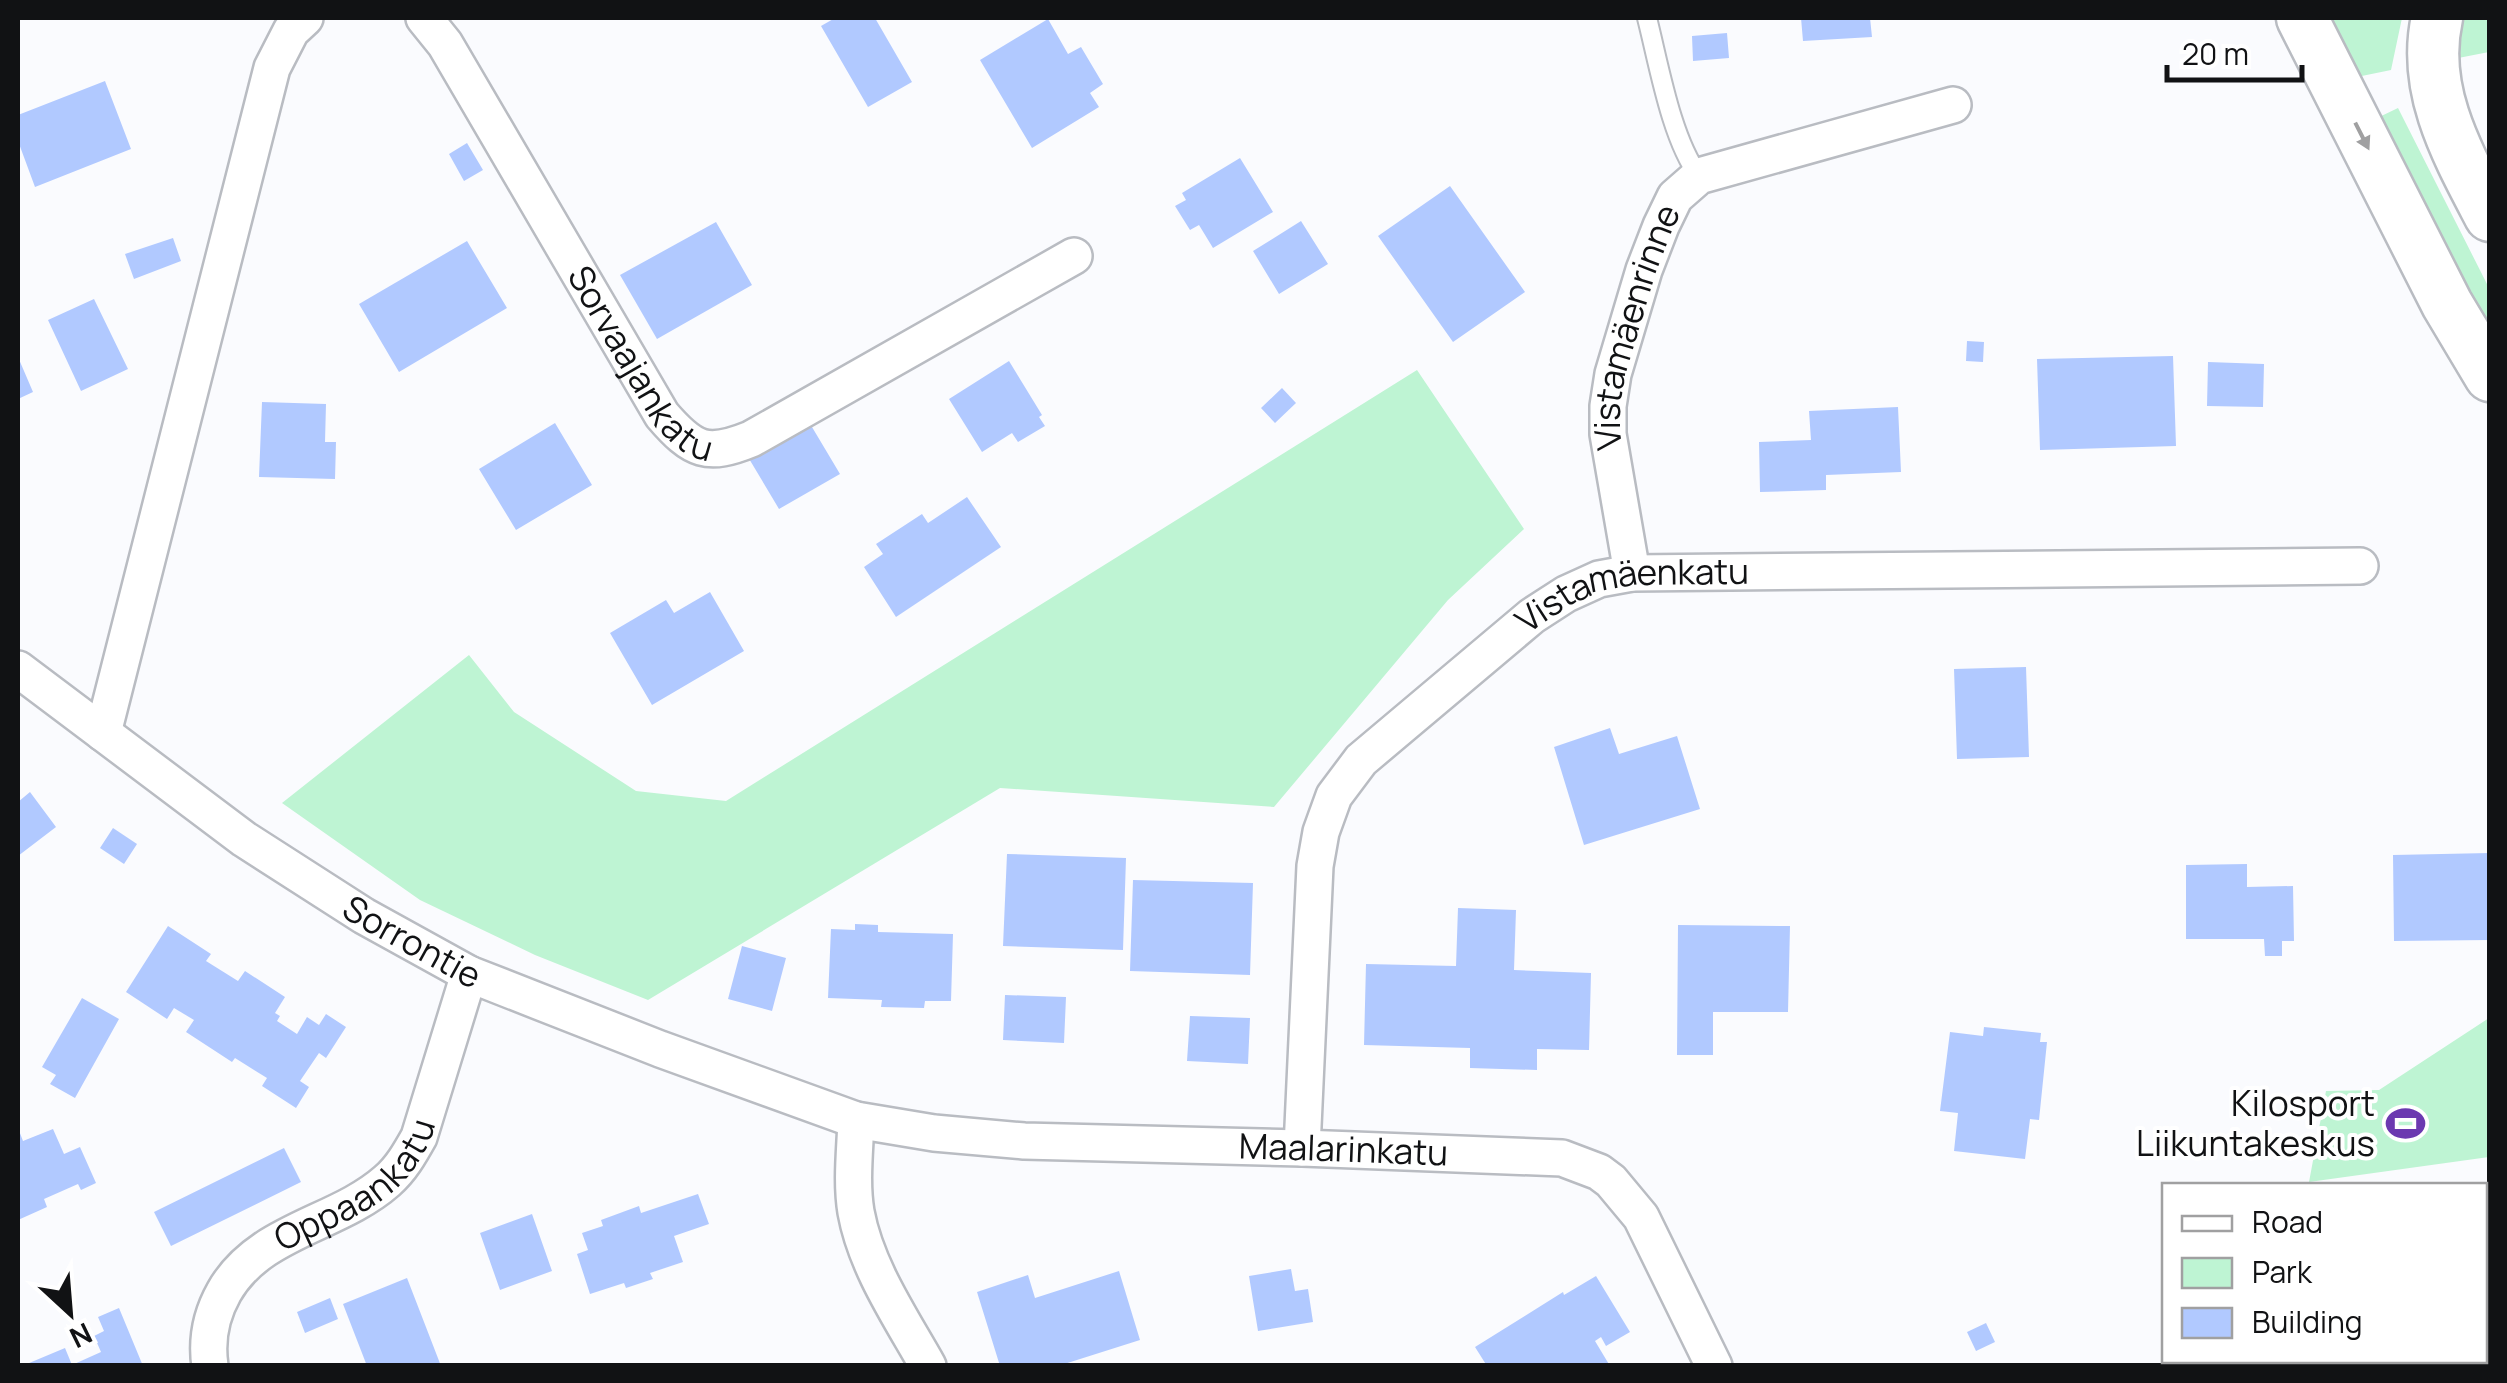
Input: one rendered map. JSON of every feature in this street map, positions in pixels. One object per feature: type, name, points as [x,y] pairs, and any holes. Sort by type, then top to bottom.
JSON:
[{"type":"main road","points":[[2302,18],[2447,304],[2490,376]]},
{"type":"main road","points":[[2437,18],[2432,68],[2445,126],[2490,216]]},
{"type":"street","points":[[103,733],[272,68],[291,30],[304,18]]},
{"type":"street","name":"Sorvaajankatu","points":[[424,18],[445,44],[662,415],[697,447],[723,450],[751,439],[1074,256]]},
{"type":"street","name":"Vistamäenrinne","points":[[1632,573],[1608,434],[1608,406],[1613,374],[1644,270],[1675,198],[1699,176],[1953,106]]},
{"type":"street","name":"Vistamäenkatu","points":[[1302,1148],[1315,866],[1321,832],[1334,796],[1361,760],[1532,616],[1566,594],[1599,579],[1632,573],[2360,566]]},
{"type":"street","name":"Sorrontie","points":[[18,669],[244,839],[364,916],[469,974],[856,1120]]},
{"type":"street","name":"Oppaankatu","points":[[210,1366],[208,1330],[217,1304],[248,1260],[365,1196],[388,1180],[406,1160],[419,1138],[469,974]]},
{"type":"street","points":[[856,1120],[856,1213],[885,1290],[928,1366]]},
{"type":"street","name":"Maalarinkatu","points":[[856,1120],[934,1133],[1024,1141],[1562,1158],[1599,1172],[1622,1192],[1656,1246],[1714,1366]]},
{"type":"lane","points":[[1647,18],[1678,138],[1699,176]]},
{"type":"green space","points":[[2329,18],[2402,18],[2391,70],[2352,78]]},
{"type":"green space","points":[[2456,18],[2489,18],[2489,52],[2448,60]]},
{"type":"green space","points":[[2398,108],[2489,288],[2489,321],[2477,328],[2373,120]]},
{"type":"green space","points":[[1417,370],[1524,529],[1448,600],[1274,807],[1000,788],[648,1000],[535,955],[420,900],[282,803],[469,655],[514,712],[636,791],[726,801]]},
{"type":"green space","name":"Kilosport Liikuntakeskus","points":[[2489,1018],[2489,1157],[2309,1182],[2326,1091],[2379,1090]]},
{"type":"building","points":[[835,18],[875,18],[912,82],[868,107],[821,26]]},
{"type":"building","points":[[1801,18],[1870,18],[1872,37],[1803,41]]},
{"type":"building","points":[[1048,19],[1068,54],[1081,47],[1103,84],[1090,93],[1099,107],[1032,148],[980,60]]},
{"type":"building","points":[[1727,33],[1729,58],[1693,61],[1692,36]]},
{"type":"building","points":[[105,81],[131,149],[35,187],[18,141],[18,115]]},
{"type":"building","points":[[467,143],[483,170],[464,181],[449,154]]},
{"type":"building","points":[[1240,158],[1273,212],[1213,248],[1199,225],[1190,230],[1175,206],[1186,200],[1182,193]]},
{"type":"building","points":[[1450,186],[1525,292],[1453,342],[1378,236]]},
{"type":"building","points":[[1301,221],[1328,264],[1279,294],[1253,251]]},
{"type":"building","points":[[716,222],[752,285],[657,339],[620,275]]},
{"type":"building","points":[[173,238],[181,261],[134,279],[125,254]]},
{"type":"building","points":[[467,241],[507,308],[399,372],[359,304]]},
{"type":"building","points":[[94,299],[128,369],[81,391],[48,320]]},
{"type":"building","points":[[1967,341],[1984,342],[1983,362],[1966,361]]},
{"type":"building","points":[[2173,356],[2176,446],[2040,450],[2037,359]]},
{"type":"building","points":[[18,357],[33,392],[18,399]]},
{"type":"building","points":[[1009,361],[1045,426],[1018,442],[1012,433],[982,452],[949,399]]},
{"type":"building","points":[[2208,362],[2264,364],[2263,407],[2207,406]]},
{"type":"building","points":[[1282,388],[1296,403],[1275,423],[1261,408]]},
{"type":"building","points":[[262,402],[326,404],[325,442],[336,442],[335,479],[259,477]]},
{"type":"building","points":[[1898,407],[1901,472],[1826,475],[1826,490],[1760,492],[1759,442],[1811,440],[1809,411]]},
{"type":"building","points":[[809,422],[840,474],[779,509],[748,457]]},
{"type":"building","points":[[555,423],[592,485],[516,530],[479,469]]},
{"type":"building","points":[[967,497],[1001,547],[896,617],[864,567],[883,554],[876,544],[922,514],[928,523]]},
{"type":"building","points":[[710,592],[744,651],[652,705],[610,633],[666,600],[674,613]]},
{"type":"building","points":[[2026,667],[2029,757],[1957,759],[1954,669]]},
{"type":"building","points":[[1610,728],[1619,754],[1677,736],[1700,809],[1584,845],[1554,747]]},
{"type":"building","points":[[30,792],[56,827],[18,856],[18,802]]},
{"type":"building","points":[[113,828],[137,844],[124,864],[100,848]]},
{"type":"building","points":[[2490,853],[2490,940],[2394,941],[2393,855]]},
{"type":"building","points":[[1007,854],[1126,858],[1123,950],[1003,946]]},
{"type":"building","points":[[2247,864],[2247,887],[2293,886],[2294,941],[2282,941],[2282,956],[2265,956],[2264,939],[2186,939],[2186,865]]},
{"type":"building","points":[[1133,880],[1253,883],[1250,975],[1130,971]]},
{"type":"building","points":[[1458,908],[1516,910],[1514,970],[1591,973],[1589,1050],[1537,1049],[1537,1070],[1470,1068],[1470,1048],[1364,1045],[1366,964],[1456,966]]},
{"type":"building","points":[[855,924],[878,925],[878,932],[953,934],[951,1001],[925,1001],[924,1008],[881,1007],[882,1000],[828,998],[831,929],[855,930]]},
{"type":"building","points":[[1678,925],[1790,926],[1788,1012],[1713,1012],[1713,1055],[1677,1055]]},
{"type":"building","points":[[168,926],[211,954],[206,961],[238,981],[245,971],[285,997],[275,1013],[280,1016],[277,1021],[297,1034],[307,1017],[319,1025],[326,1014],[346,1027],[326,1058],[319,1053],[300,1081],[309,1087],[296,1108],[262,1086],[267,1078],[235,1058],[232,1062],[186,1032],[194,1020],[174,1008],[167,1019],[126,992]]},
{"type":"building","points":[[742,946],[786,958],[772,1011],[728,999]]},
{"type":"building","points":[[1005,995],[1066,997],[1064,1043],[1003,1040]]},
{"type":"building","points":[[82,998],[119,1019],[75,1098],[50,1084],[56,1075],[42,1067]]},
{"type":"building","points":[[1190,1016],[1250,1018],[1248,1064],[1187,1061]]},
{"type":"building","points":[[1984,1027],[2041,1033],[2040,1042],[2047,1042],[2039,1120],[2030,1119],[2025,1159],[1954,1151],[1958,1113],[1940,1111],[1950,1032],[1983,1036]]},
{"type":"building","points":[[18,1128],[23,1141],[53,1129],[64,1154],[80,1147],[96,1183],[81,1190],[78,1184],[44,1199],[47,1207],[18,1220]]},
{"type":"building","points":[[284,1148],[301,1182],[171,1246],[154,1212]]},
{"type":"building","points":[[698,1194],[709,1224],[674,1236],[683,1262],[650,1273],[653,1279],[590,1294],[577,1254],[588,1250],[582,1233],[603,1226],[601,1220],[639,1206],[641,1213]]},
{"type":"building","points":[[532,1214],[552,1271],[500,1290],[480,1233]]},
{"type":"building","points":[[2487,1235],[2490,1235],[2487,1342]]},
{"type":"building","points":[[1291,1269],[1295,1291],[1308,1289],[1313,1322],[1258,1331],[1249,1276]]},
{"type":"building","points":[[1119,1271],[1140,1340],[1058,1366],[1000,1366],[977,1292],[1028,1275],[1035,1298]]},
{"type":"building","points":[[1596,1276],[1630,1332],[1606,1346],[1601,1337],[1595,1341],[1610,1366],[1487,1366],[1475,1347]]},
{"type":"building","points":[[407,1278],[441,1366],[367,1366],[343,1304]]},
{"type":"building","points":[[330,1298],[338,1319],[305,1333],[297,1312]]},
{"type":"building","points":[[119,1308],[143,1366],[22,1366],[65,1348],[72,1365],[101,1352],[94,1336],[104,1331],[98,1317]]},
{"type":"building","points":[[1986,1323],[1995,1342],[1976,1351],[1967,1332]]},
{"type":"building","points":[[2319,1363],[2431,1363],[2431,1366]]},
{"type":"place","name":"Kilosport Liikuntakeskus","points":[[2405,1124]]}]
